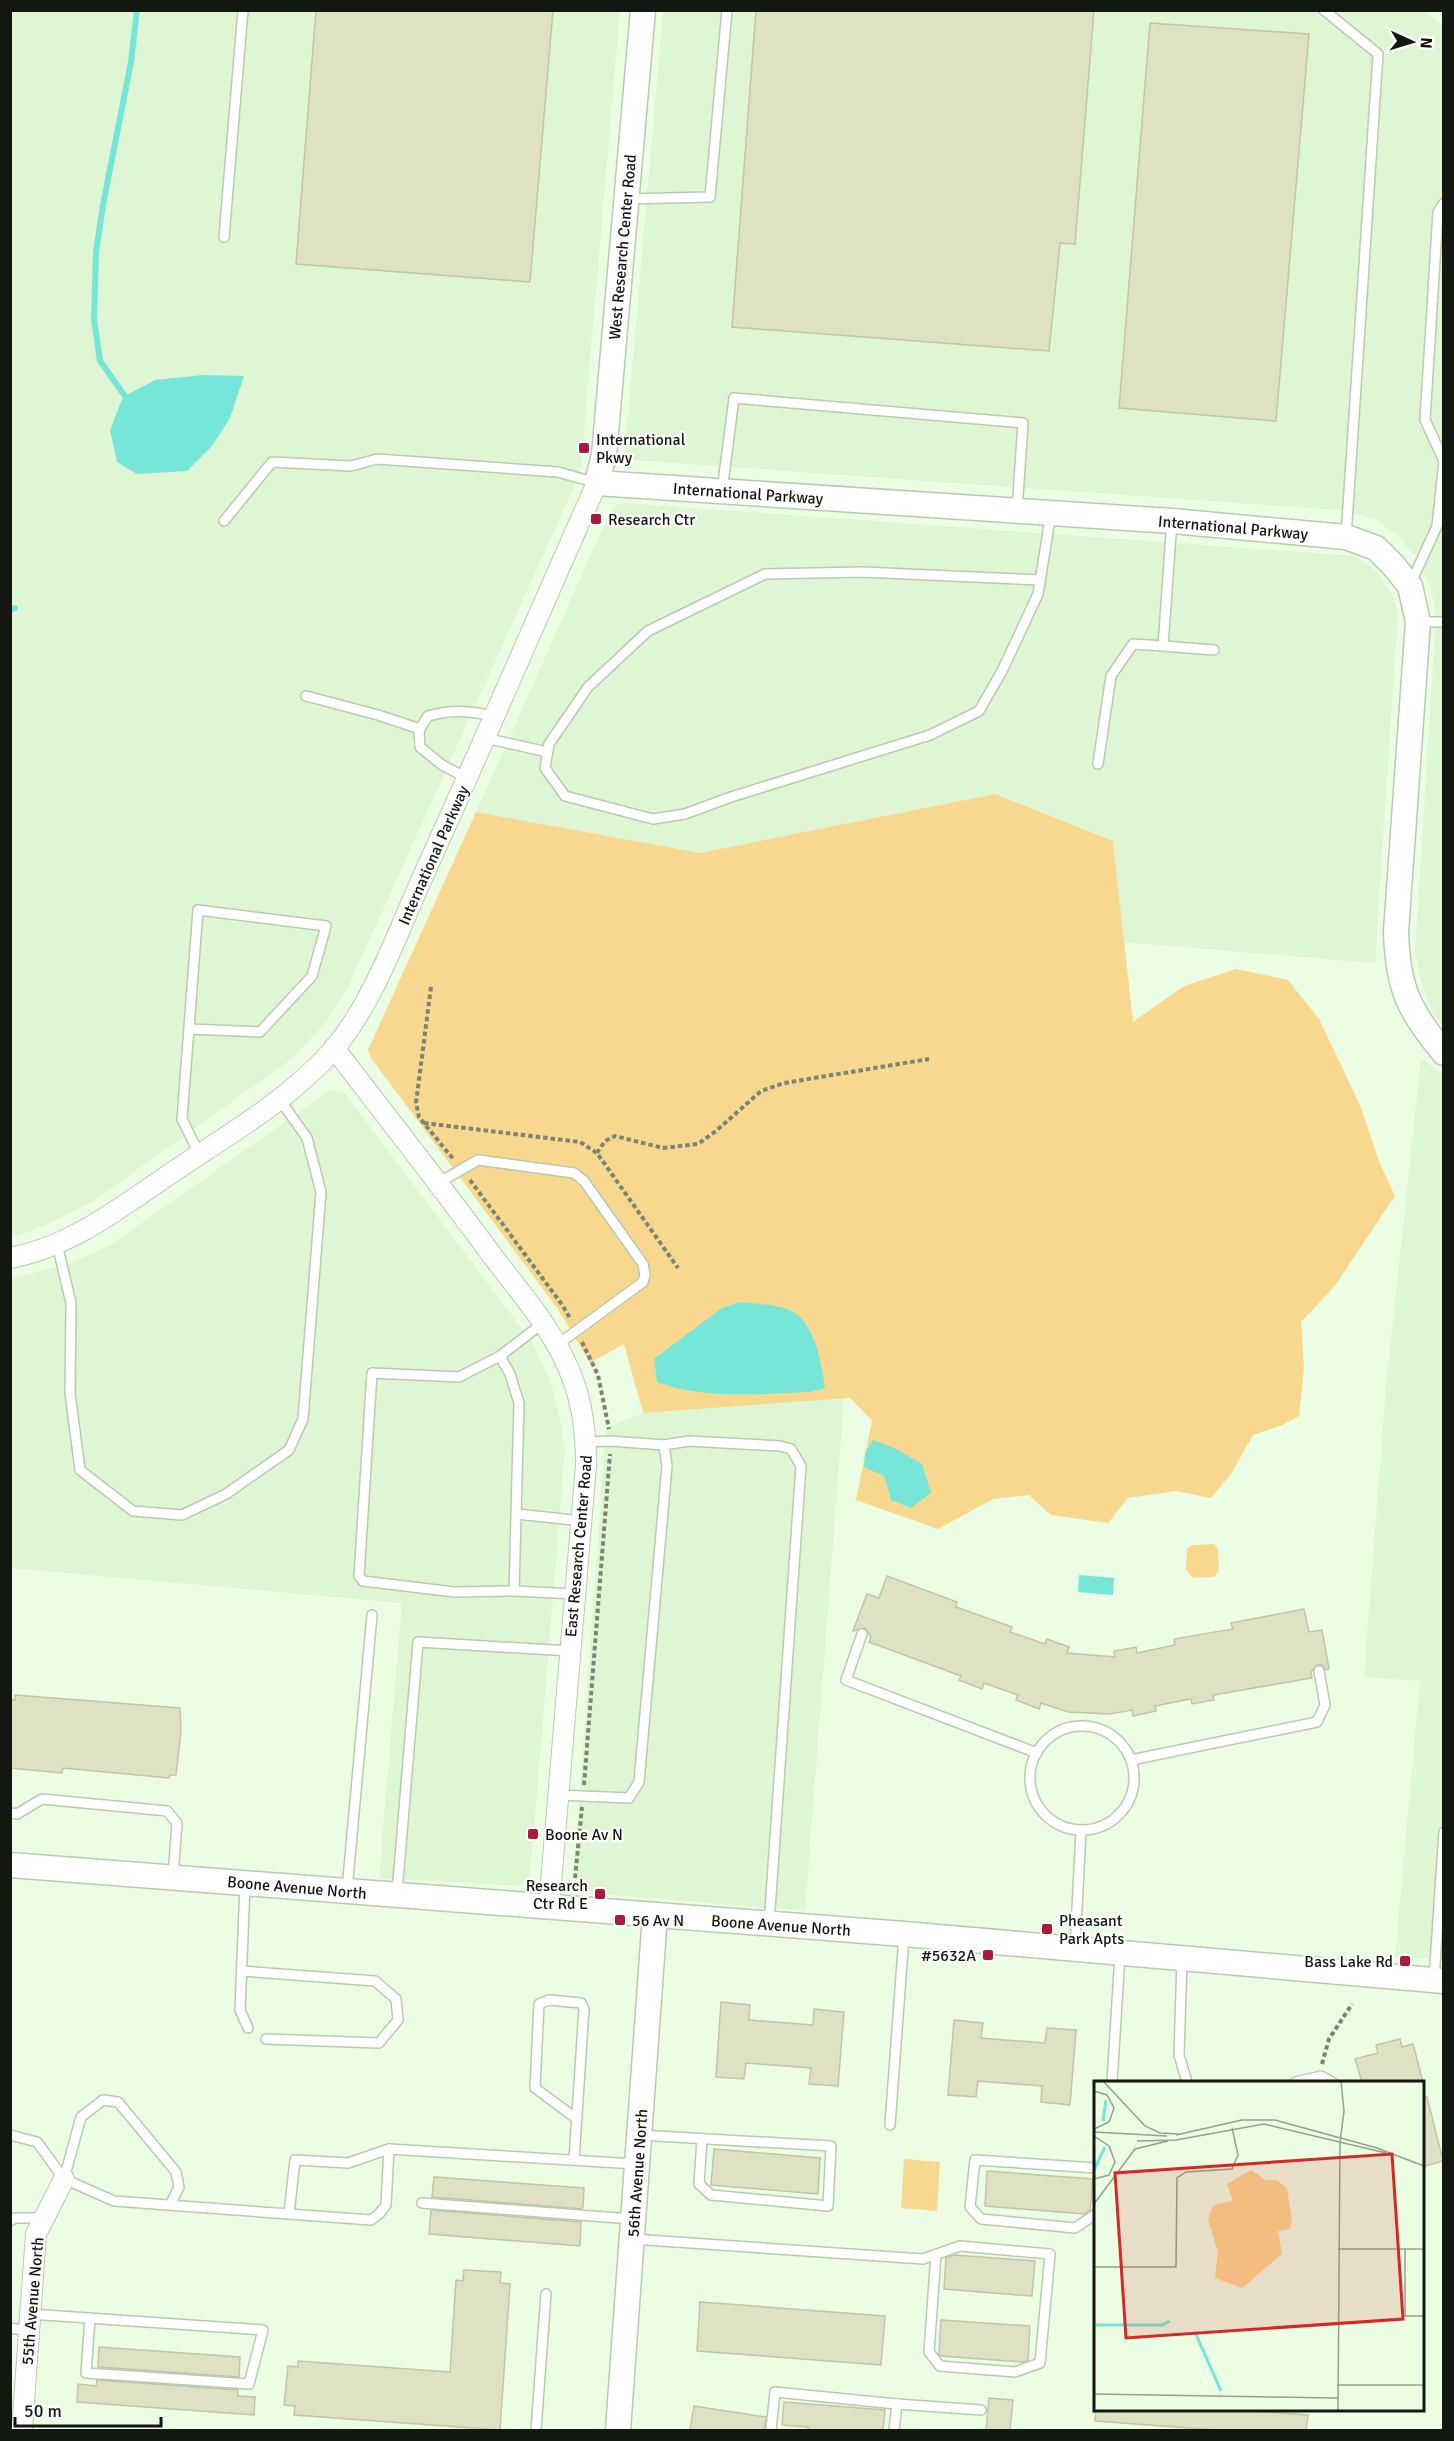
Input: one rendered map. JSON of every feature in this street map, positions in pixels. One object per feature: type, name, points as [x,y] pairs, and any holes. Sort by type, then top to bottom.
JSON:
[{"type":"street","name":"West Research Center Road","points":[[597,483],[604,455],[643,10]]},
{"type":"street","name":"International Parkway","points":[[10,1258],[26,1255],[81,1233],[280,1100],[302,1082],[334,1048],[356,1018],[376,979],[597,483],[1172,521],[1346,537],[1376,548],[1410,586],[1418,622],[1396,932],[1397,966],[1406,999],[1422,1028],[1443,1053]]},
{"type":"street","name":"East Research Center Road","points":[[334,1048],[543,1323],[557,1345],[573,1380],[586,1442],[582,1521],[549,1907]]},
{"type":"street","name":"Boone Avenue North","points":[[10,1865],[904,1934],[1438,1981]]},
{"type":"street","name":"56th Avenue North","points":[[618,2430],[655,1915]]},
{"type":"street","name":"55th Avenue North","points":[[22,2430],[23,2324],[36,2234],[64,2179]]},
{"type":"lane","points":[[224,237],[243,10]]},
{"type":"lane","points":[[626,199],[710,197],[726,10]]},
{"type":"lane","points":[[1324,10],[1378,54],[1346,537]]},
{"type":"lane","points":[[1410,586],[1437,526],[1443,461],[1425,420],[1438,212],[1443,203]]},
{"type":"lane","points":[[722,491],[734,398],[1023,423],[1017,511]]},
{"type":"lane","points":[[224,521],[272,462],[351,466],[377,459],[558,472],[597,483]]},
{"type":"lane","points":[[1040,580],[863,572],[765,574],[648,631],[588,687],[549,744],[544,768],[565,796],[653,819],[685,814],[731,797],[930,735],[979,711],[1002,671],[1038,594],[1051,513]]},
{"type":"lane","points":[[1162,646],[1172,521]]},
{"type":"lane","points":[[1418,622],[1443,622]]},
{"type":"lane","points":[[1098,764],[1111,676],[1133,644],[1214,650]]},
{"type":"lane","points":[[306,696],[420,729]]},
{"type":"lane","points":[[467,778],[442,765],[420,747],[420,729],[428,716],[446,711],[465,710],[494,716]]},
{"type":"lane","points":[[485,738],[547,752]]},
{"type":"lane","points":[[189,1029],[260,1032],[312,976],[326,926],[198,910],[182,1119],[199,1154]]},
{"type":"lane","points":[[57,1244],[71,1303],[70,1393],[80,1470],[133,1511],[182,1515],[226,1494],[290,1450],[303,1419],[321,1192],[307,1138],[280,1100]]},
{"type":"lane","points":[[438,1183],[478,1160],[574,1173],[584,1181],[643,1264],[645,1275],[643,1282],[557,1345]]},
{"type":"lane","points":[[543,1323],[501,1356],[459,1377],[372,1373],[359,1576],[363,1581],[454,1592],[514,1591],[575,1594]]},
{"type":"lane","points":[[501,1356],[510,1374],[519,1402],[514,1591]]},
{"type":"lane","points":[[586,1442],[610,1441],[664,1445],[689,1440],[780,1446],[790,1449],[801,1466],[769,1924]]},
{"type":"lane","points":[[558,1795],[629,1798],[639,1782],[667,1466],[664,1445]]},
{"type":"lane","points":[[517,1514],[582,1521]]},
{"type":"lane","points":[[346,1890],[372,1615]]},
{"type":"lane","points":[[862,1634],[846,1680],[1037,1753]]},
{"type":"lane","points":[[394,1895],[398,1881],[418,1642],[570,1651]]},
{"type":"lane","points":[[1131,1760],[1317,1722],[1325,1705],[1318,1671]]},
{"type":"lane","points":[[1090,1726],[1107,1732],[1120,1743],[1131,1760],[1134,1774],[1132,1791],[1126,1807],[1114,1820],[1099,1828],[1081,1830],[1065,1827],[1050,1819],[1038,1806],[1032,1791],[1030,1774],[1037,1753],[1044,1743],[1057,1732],[1073,1727],[1090,1726]]},
{"type":"lane","points":[[10,1813],[17,1814],[42,1799],[167,1811],[177,1823],[173,1877]]},
{"type":"lane","points":[[1075,1948],[1081,1830]]},
{"type":"lane","points":[[1438,1981],[1443,1832]]},
{"type":"lane","points":[[245,1882],[240,2010],[248,2028]]},
{"type":"lane","points":[[890,2125],[904,1934]]},
{"type":"lane","points":[[1112,2081],[1121,1952]]},
{"type":"lane","points":[[1182,1957],[1179,2055],[1187,2081]]},
{"type":"lane","points":[[242,1971],[375,1981],[396,1999],[398,2020],[380,2043],[266,2039]]},
{"type":"lane","points":[[574,2160],[577,2119],[584,2009],[581,2003],[549,2000],[538,2004],[535,2088],[577,2119]]},
{"type":"lane","points":[[1300,2081],[1321,2076],[1330,2081]]},
{"type":"lane","points":[[64,2179],[81,2117],[103,2100],[118,2102],[176,2172],[179,2187],[170,2205]]},
{"type":"lane","points":[[639,2135],[831,2146],[828,2206],[711,2195],[699,2184],[702,2139]]},
{"type":"lane","points":[[10,2136],[37,2142],[64,2179],[114,2201],[371,2220],[380,2214],[386,2205],[388,2149]]},
{"type":"lane","points":[[289,2214],[295,2160],[348,2163],[388,2149],[638,2164]]},
{"type":"lane","points":[[1094,2168],[975,2160],[970,2207],[981,2219],[1075,2228],[1094,2215]]},
{"type":"lane","points":[[422,2203],[633,2229],[923,2259],[936,2254],[960,2246],[1050,2254],[1040,2363],[1015,2372],[939,2366],[929,2352],[936,2254]]},
{"type":"lane","points":[[10,2221],[15,2218],[44,2218]]},
{"type":"lane","points":[[536,2430],[546,2294]]},
{"type":"lane","points":[[23,2324],[90,2318],[263,2330],[249,2384],[86,2373],[90,2318]]},
{"type":"lane","points":[[771,2430],[775,2392],[981,2410]]},
{"type":"lane","points":[[894,2430],[897,2404]]},
{"type":"path","points":[[431,987],[416,1103],[419,1117],[461,1169],[563,1306],[598,1375],[609,1418],[610,1441],[575,1878]]},
{"type":"path","points":[[597,1153],[605,1141],[615,1136],[663,1148],[698,1144],[761,1091],[784,1083],[928,1059]]},
{"type":"path","points":[[1321,2076],[1329,2040],[1352,2004]]},
{"type":"shaded area","points":[[10,11],[620,11],[581,466],[573,489],[348,987],[326,1022],[294,1057],[95,1200],[50,1223],[19,1235],[11,1235]]},
{"type":"shaded area","points":[[663,11],[1426,11],[1444,26],[1443,1026],[1435,1016],[1423,988],[1415,953],[1436,615],[1430,587],[1419,560],[1398,536],[1377,520],[1349,511],[633,460],[628,456],[625,450]]},
{"type":"shaded area","points":[[623,503],[1356,556],[1376,571],[1391,593],[1398,610],[1375,963],[1124,942],[1113,841],[995,794],[700,853],[476,812],[610,512],[616,505]]},
{"type":"shaded area","points":[[995,794],[1113,841],[1133,1022],[1184,986],[1236,969],[1288,980],[1319,1019],[1360,1105],[1379,1161],[1395,1196],[1335,1286],[1301,1322],[1304,1368],[1299,1416],[1282,1425],[1253,1435],[1231,1474],[1211,1498],[1175,1491],[1128,1498],[1108,1523],[1051,1515],[1029,1495],[993,1499],[938,1529],[856,1500],[872,1421],[850,1398],[643,1413],[624,1344],[590,1363],[558,1309],[371,1058],[368,1050],[476,812],[700,853]]},
{"type":"shaded area","points":[[1421,1059],[1444,1075],[1443,1959],[1395,1957],[1420,1681],[1364,1677],[1386,1387]]},
{"type":"shaded area","points":[[330,1090],[345,1094],[532,1342],[549,1378],[560,1417],[565,1451],[530,1877],[520,1886],[379,1878],[402,1603],[11,1568],[10,1279],[74,1262],[112,1244]]},
{"type":"shaded area","points":[[844,1399],[805,1911],[588,1893],[574,1875],[606,1428],[643,1413]]},
{"type":"shaded area","points":[[1214,1544],[1218,1549],[1219,1571],[1214,1577],[1193,1578],[1186,1570],[1187,1549],[1192,1545]]},
{"type":"shaded area","points":[[904,2159],[940,2162],[937,2211],[901,2208]]},
{"type":"water","points":[[203,375],[244,376],[230,418],[212,446],[187,471],[137,474],[117,462],[110,430],[123,397],[155,380]]},
{"type":"water","points":[[740,1302],[770,1305],[797,1314],[815,1342],[825,1388],[810,1392],[714,1394],[676,1388],[657,1382],[654,1359],[722,1308]]},
{"type":"water","points":[[873,1440],[896,1449],[922,1464],[931,1493],[911,1508],[891,1500],[884,1476],[864,1467],[865,1453]]},
{"type":"water","points":[[1079,1575],[1114,1578],[1113,1595],[1078,1592]]},
{"type":"building","points":[[316,10],[553,10],[530,282],[296,264]]},
{"type":"building","points":[[756,10],[1094,10],[1075,244],[1060,243],[1049,351],[732,327]]},
{"type":"building","points":[[1150,23],[1309,34],[1276,421],[1119,408]]},
{"type":"building","points":[[887,1576],[957,1602],[956,1607],[1012,1627],[1010,1632],[1045,1644],[1047,1639],[1069,1647],[1067,1653],[1115,1657],[1114,1651],[1136,1647],[1137,1653],[1175,1645],[1174,1639],[1233,1629],[1231,1623],[1304,1609],[1309,1632],[1322,1630],[1329,1669],[1326,1670],[1322,1665],[1317,1665],[1311,1672],[1312,1678],[1213,1695],[1214,1700],[1192,1704],[1191,1699],[1155,1706],[1156,1711],[1133,1716],[1132,1710],[1109,1714],[1068,1712],[1041,1703],[1039,1709],[1016,1700],[1018,1695],[984,1683],[982,1689],[959,1680],[961,1676],[869,1642],[871,1637],[865,1628],[853,1631],[867,1594],[879,1598]]},
{"type":"building","points":[[15,1695],[180,1708],[181,1731],[176,1775],[170,1775],[169,1778],[63,1768],[62,1773],[10,1768],[10,1699],[15,1700]]},
{"type":"building","points":[[721,2002],[750,2005],[749,2020],[813,2025],[814,2009],[844,2012],[838,2086],[809,2084],[811,2068],[746,2063],[744,2079],[716,2077]]},
{"type":"building","points":[[954,2020],[983,2023],[981,2038],[1045,2043],[1047,2028],[1076,2030],[1070,2105],[1041,2102],[1042,2086],[978,2081],[976,2097],[948,2095]]},
{"type":"building","points":[[1400,2039],[1402,2047],[1413,2044],[1423,2081],[1362,2081],[1355,2059],[1378,2053],[1376,2045]]},
{"type":"building","points":[[1427,2097],[1443,2161],[1424,2166],[1424,2098]]},
{"type":"building","points":[[714,2149],[820,2158],[818,2194],[711,2185]]},
{"type":"building","points":[[987,2171],[1093,2179],[1090,2210],[1084,2214],[985,2206]]},
{"type":"building","points":[[434,2177],[584,2188],[583,2206],[582,2209],[432,2197]]},
{"type":"building","points":[[431,2210],[581,2222],[580,2246],[429,2234]]},
{"type":"building","points":[[955,2255],[1035,2261],[1032,2296],[944,2289],[946,2258]]},
{"type":"building","points":[[464,2270],[501,2272],[500,2283],[510,2284],[500,2430],[294,2415],[295,2406],[284,2405],[288,2366],[298,2367],[298,2361],[450,2372],[456,2280],[463,2281]]},
{"type":"building","points":[[700,2302],[885,2316],[881,2365],[697,2351]]},
{"type":"building","points":[[941,2320],[1030,2326],[1028,2360],[1023,2362],[941,2356],[939,2354]]},
{"type":"building","points":[[99,2347],[240,2357],[239,2377],[98,2367]]},
{"type":"building","points":[[97,2380],[238,2390],[238,2396],[255,2397],[254,2415],[77,2402],[78,2384],[96,2386]]},
{"type":"building","points":[[989,2398],[1013,2400],[1010,2430],[986,2430]]},
{"type":"building","points":[[784,2402],[885,2410],[883,2430],[808,2430],[808,2427],[782,2425]]},
{"type":"building","points":[[694,2406],[766,2417],[764,2430],[690,2430]]},
{"type":"building","points":[[1096,2411],[1257,2411],[1308,2415],[1306,2430],[1216,2430],[1095,2421]]},
{"type":"waterway","points":[[125,396],[100,361],[94,319],[96,252],[131,62],[137,10]]},
{"type":"waterway","points":[[10,610],[15,608]]},
{"type":"place","name":"International Pkwy","points":[[584,448]]},
{"type":"place","name":"Research Ctr","points":[[596,519]]},
{"type":"place","name":"Boone Av N","points":[[533,1834]]},
{"type":"place","name":"Research Ctr Rd E","points":[[600,1894]]},
{"type":"place","name":"56 Av N","points":[[620,1920]]},
{"type":"place","name":"Pheasant Park Apts","points":[[1047,1929]]},
{"type":"place","name":"#5632A","points":[[988,1955]]},
{"type":"place","name":"Bass Lake Rd","points":[[1405,1961]]}]
